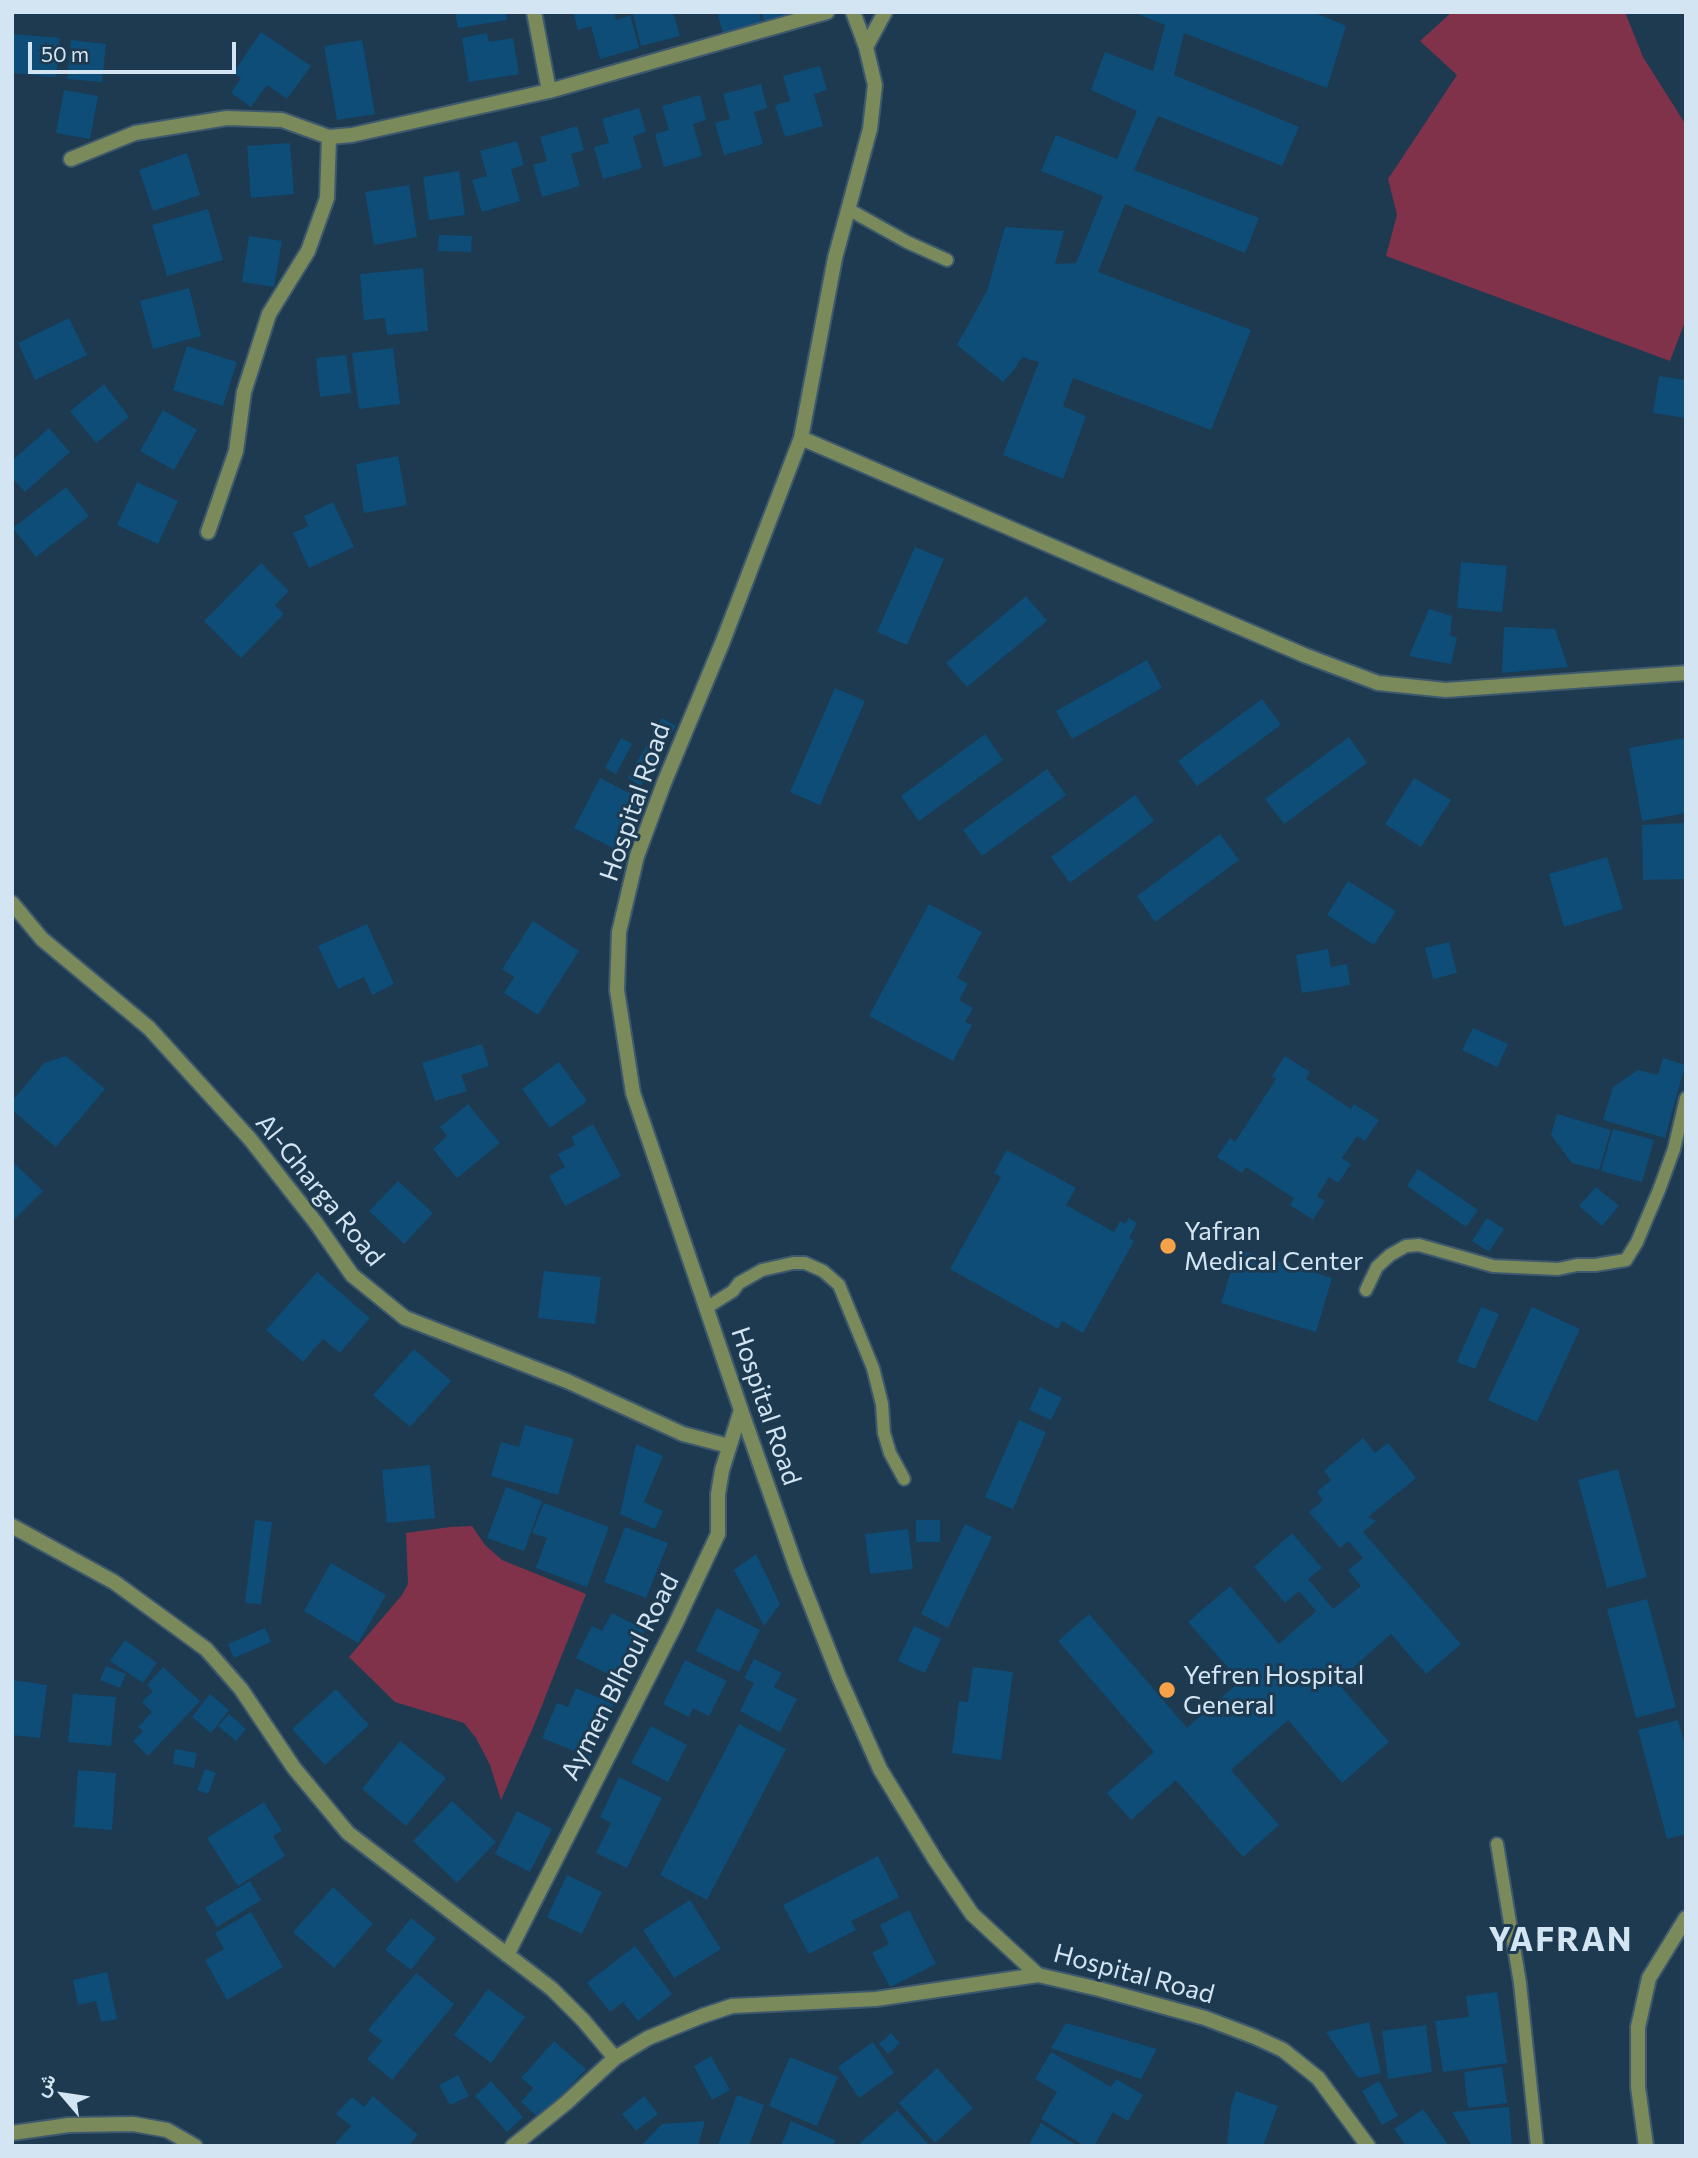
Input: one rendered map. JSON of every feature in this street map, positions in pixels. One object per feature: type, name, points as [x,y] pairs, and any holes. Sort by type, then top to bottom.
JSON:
[{"type":"street","points":[[534,12],[549,91]]},
{"type":"street","points":[[71,159],[135,133],[228,118],[282,120],[328,136],[352,135],[549,91],[827,12]]},
{"type":"street","name":"Hospital Road","points":[[853,12],[866,47],[875,85],[870,129],[835,258],[801,438],[728,629],[659,795],[637,856],[619,932],[617,990],[633,1093],[797,1570],[839,1676],[880,1769],[972,1914],[1038,1975],[1205,2018],[1283,2050],[1318,2078],[1368,2146]]},
{"type":"street","points":[[866,47],[885,12]]},
{"type":"street","points":[[208,531],[236,451],[244,393],[269,314],[308,251],[327,198],[328,136]]},
{"type":"street","points":[[801,438],[1304,655],[1378,683],[1446,690],[1686,673]]},
{"type":"street","name":"Al-Gharga Road","points":[[12,903],[42,939],[149,1028],[250,1139],[316,1223],[352,1275],[405,1318],[567,1381],[683,1434],[729,1446]]},
{"type":"street","name":"Aymen Blhoul Road","points":[[507,1955],[676,1623],[718,1534],[718,1494],[741,1410]]},
{"type":"street","points":[[12,1526],[114,1582],[206,1649],[241,1689],[294,1768],[348,1833],[552,1989],[615,2058]]},
{"type":"street","points":[[1646,2146],[1638,2087],[1637,2027],[1649,1978],[1686,1918]]},
{"type":"street","points":[[513,2146],[615,2058],[648,2038],[732,2006],[876,1999],[1038,1975]]},
{"type":"street","points":[[12,2133],[69,2125],[133,2124],[167,2130],[195,2146]]},
{"type":"lane","points":[[848,209],[907,242],[947,260]]},
{"type":"lane","points":[[1366,1290],[1377,1267],[1390,1255],[1406,1247],[1419,1245],[1493,1266],[1558,1269],[1626,1261],[1659,1190],[1674,1149],[1686,1098]]},
{"type":"lane","points":[[706,1308],[733,1291],[739,1283],[769,1268],[805,1263],[823,1271],[839,1285],[873,1368],[882,1404],[884,1433],[890,1453],[904,1479]]},
{"type":"lane","points":[[1497,1844],[1520,1983],[1537,2146]]},
{"type":"shaded area","points":[[1452,12],[1625,12],[1643,57],[1686,125],[1686,319],[1670,361],[1386,256],[1397,215],[1388,179],[1457,75],[1420,41]]},
{"type":"shaded area","points":[[472,1526],[485,1545],[502,1560],[586,1594],[501,1800],[490,1765],[476,1738],[464,1723],[395,1702],[349,1657],[402,1595],[408,1584],[406,1533]]},
{"type":"building","points":[[455,12],[506,12],[507,20],[458,28]]},
{"type":"building","points":[[573,12],[614,12],[616,20],[630,15],[639,48],[600,59],[591,26],[578,30]]},
{"type":"building","points":[[673,12],[680,36],[641,46],[633,14]]},
{"type":"building","points":[[717,12],[759,12],[761,22],[723,33]]},
{"type":"building","points":[[762,12],[791,12],[792,13],[764,21]]},
{"type":"building","points":[[1133,12],[1313,12],[1346,26],[1327,88],[1184,33],[1174,75],[1299,127],[1282,166],[1158,116],[1134,170],[1259,218],[1245,253],[1125,204],[1098,272],[1251,330],[1211,430],[1073,378],[1063,406],[1086,416],[1063,479],[1003,455],[1039,362],[1022,357],[1003,382],[957,345],[987,291],[1005,227],[1064,231],[1055,264],[1076,263],[1103,196],[1041,171],[1056,135],[1117,159],[1137,111],[1091,90],[1105,52],[1153,71],[1165,25]]},
{"type":"building","points":[[261,32],[311,66],[287,99],[267,85],[251,107],[231,93],[241,78],[233,73]]},
{"type":"building","points":[[487,33],[489,42],[513,38],[519,74],[469,82],[462,38]]},
{"type":"building","points":[[14,34],[60,38],[56,77],[12,73]]},
{"type":"building","points":[[71,40],[106,44],[102,82],[67,79]]},
{"type":"building","points":[[362,40],[375,114],[337,120],[324,46]]},
{"type":"building","points":[[820,66],[827,90],[814,94],[823,126],[785,137],[775,105],[790,101],[783,76]]},
{"type":"building","points":[[761,84],[767,108],[754,112],[763,144],[724,155],[715,123],[730,119],[723,94]]},
{"type":"building","points":[[64,90],[98,96],[90,139],[56,133]]},
{"type":"building","points":[[700,95],[706,120],[693,124],[702,156],[664,167],[655,134],[669,130],[662,106]]},
{"type":"building","points":[[639,108],[646,132],[633,136],[642,168],[603,179],[594,147],[609,143],[602,119]]},
{"type":"building","points":[[577,126],[584,150],[571,154],[580,186],[542,197],[533,165],[547,161],[540,137]]},
{"type":"building","points":[[517,141],[524,165],[511,169],[520,201],[482,212],[472,180],[487,176],[480,151]]},
{"type":"building","points":[[290,143],[294,194],[251,198],[247,146]]},
{"type":"building","points":[[187,153],[200,195],[153,211],[139,170]]},
{"type":"building","points":[[459,171],[465,215],[429,220],[423,177]]},
{"type":"building","points":[[409,185],[417,237],[374,245],[365,192]]},
{"type":"building","points":[[208,209],[223,260],[167,276],[152,225]]},
{"type":"building","points":[[439,235],[472,236],[471,252],[438,251]]},
{"type":"building","points":[[249,236],[282,241],[274,287],[242,282]]},
{"type":"building","points":[[423,268],[428,331],[387,335],[385,318],[364,320],[360,274]]},
{"type":"building","points":[[189,288],[201,336],[153,349],[140,301]]},
{"type":"building","points":[[69,318],[87,355],[35,380],[18,343]]},
{"type":"building","points":[[187,346],[237,362],[223,406],[173,390]]},
{"type":"building","points":[[393,348],[400,404],[359,409],[352,353]]},
{"type":"building","points":[[346,355],[351,393],[320,397],[316,358]]},
{"type":"building","points":[[1659,376],[1686,380],[1686,418],[1653,413]]},
{"type":"building","points":[[104,384],[129,417],[96,443],[70,411]]},
{"type":"building","points":[[163,410],[197,430],[174,470],[140,451]]},
{"type":"building","points":[[49,428],[70,452],[25,492],[12,478],[12,461]]},
{"type":"building","points":[[398,456],[407,505],[364,513],[356,464]]},
{"type":"building","points":[[137,482],[178,501],[158,544],[117,525]]},
{"type":"building","points":[[66,487],[89,516],[36,557],[13,528]]},
{"type":"building","points":[[333,502],[354,547],[309,568],[293,533],[308,526],[304,516]]},
{"type":"building","points":[[915,547],[944,559],[907,645],[877,632]]},
{"type":"building","points":[[1461,562],[1507,566],[1502,612],[1457,608]]},
{"type":"building","points":[[261,563],[289,591],[275,605],[284,614],[241,658],[204,621]]},
{"type":"building","points":[[1026,596],[1047,621],[967,687],[946,663]]},
{"type":"building","points":[[1429,609],[1452,616],[1450,635],[1457,638],[1451,664],[1409,656]]},
{"type":"building","points":[[1504,627],[1555,629],[1568,667],[1502,673]]},
{"type":"building","points":[[1147,660],[1162,688],[1072,739],[1056,711]]},
{"type":"building","points":[[835,688],[865,701],[820,805],[790,792]]},
{"type":"building","points":[[1262,699],[1281,725],[1197,786],[1178,761]]},
{"type":"building","points":[[662,718],[676,726],[641,786],[628,778]]},
{"type":"building","points":[[985,734],[1003,760],[919,821],[901,796]]},
{"type":"building","points":[[1349,737],[1367,763],[1284,824],[1265,799]]},
{"type":"building","points":[[621,738],[632,744],[616,774],[605,768]]},
{"type":"building","points":[[1685,738],[1686,813],[1642,821],[1629,748]]},
{"type":"building","points":[[1047,769],[1066,795],[982,856],[963,830]]},
{"type":"building","points":[[600,778],[643,800],[617,850],[574,828]]},
{"type":"building","points":[[1414,778],[1451,800],[1421,847],[1385,824]]},
{"type":"building","points":[[1135,795],[1154,821],[1070,883],[1051,857]]},
{"type":"building","points":[[1686,823],[1686,879],[1643,880],[1642,825]]},
{"type":"building","points":[[1220,834],[1239,860],[1155,922],[1137,896]]},
{"type":"building","points":[[1607,857],[1623,909],[1564,927],[1549,874]]},
{"type":"building","points":[[1348,881],[1396,911],[1374,945],[1327,915]]},
{"type":"building","points":[[929,904],[982,932],[957,978],[968,984],[959,1000],[973,1008],[965,1022],[972,1025],[953,1061],[869,1016]]},
{"type":"building","points":[[533,921],[579,951],[538,1015],[504,993],[514,977],[502,969]]},
{"type":"building","points":[[367,924],[394,984],[372,995],[364,977],[338,989],[318,946]]},
{"type":"building","points":[[1449,942],[1457,973],[1433,979],[1425,948]]},
{"type":"building","points":[[1328,949],[1331,967],[1347,964],[1350,985],[1302,993],[1296,955]]},
{"type":"building","points":[[1473,1028],[1508,1044],[1497,1067],[1462,1050]]},
{"type":"building","points":[[482,1044],[489,1066],[461,1075],[467,1091],[435,1101],[422,1063]]},
{"type":"building","points":[[66,1056],[105,1089],[56,1147],[12,1110],[12,1101],[44,1063]]},
{"type":"building","points":[[1285,1056],[1310,1072],[1306,1079],[1351,1109],[1354,1104],[1379,1120],[1365,1141],[1357,1136],[1342,1158],[1351,1164],[1338,1183],[1329,1177],[1317,1196],[1325,1201],[1313,1220],[1290,1205],[1294,1198],[1246,1167],[1242,1173],[1217,1157],[1230,1138],[1235,1142],[1276,1079],[1272,1076]]},
{"type":"building","points":[[1663,1058],[1685,1065],[1665,1138],[1603,1120],[1613,1087],[1638,1070],[1658,1075]]},
{"type":"building","points":[[559,1062],[587,1101],[550,1128],[522,1089]]},
{"type":"building","points":[[468,1104],[500,1143],[457,1178],[433,1149],[447,1136],[440,1127]]},
{"type":"building","points":[[1557,1114],[1611,1130],[1599,1170],[1572,1163],[1551,1135]]},
{"type":"building","points":[[593,1124],[621,1176],[565,1206],[549,1176],[565,1167],[558,1154],[575,1145],[571,1137]]},
{"type":"building","points":[[1613,1129],[1654,1140],[1642,1182],[1601,1171]]},
{"type":"building","points":[[1007,1150],[1076,1188],[1066,1205],[1114,1232],[1120,1221],[1125,1224],[1129,1218],[1137,1223],[1129,1238],[1134,1241],[1083,1333],[1062,1321],[1058,1329],[950,1269],[1001,1177],[994,1173]]},
{"type":"building","points":[[12,1161],[43,1191],[12,1222]]},
{"type":"building","points":[[1418,1169],[1478,1210],[1466,1227],[1407,1186]]},
{"type":"building","points":[[398,1181],[433,1213],[404,1244],[369,1211]]},
{"type":"building","points":[[1596,1187],[1619,1206],[1602,1226],[1579,1206]]},
{"type":"building","points":[[1487,1218],[1504,1229],[1489,1252],[1472,1241]]},
{"type":"building","points":[[1238,1249],[1332,1278],[1316,1332],[1221,1303]]},
{"type":"building","points":[[544,1271],[601,1277],[595,1324],[538,1318]]},
{"type":"building","points":[[317,1272],[370,1318],[340,1353],[323,1339],[303,1362],[266,1330]]},
{"type":"building","points":[[1481,1307],[1499,1314],[1475,1369],[1457,1362]]},
{"type":"building","points":[[1532,1307],[1580,1329],[1537,1422],[1488,1400]]},
{"type":"building","points":[[414,1349],[451,1381],[410,1427],[373,1395]]},
{"type":"building","points":[[1040,1387],[1062,1398],[1051,1420],[1029,1410]]},
{"type":"building","points":[[1019,1420],[1046,1432],[1013,1509],[985,1497]]},
{"type":"building","points":[[525,1425],[574,1439],[558,1495],[491,1476],[501,1442],[519,1447]]},
{"type":"building","points":[[1363,1438],[1375,1453],[1388,1443],[1416,1478],[1368,1517],[1376,1521],[1363,1532],[1461,1644],[1426,1674],[1391,1634],[1337,1682],[1389,1742],[1342,1783],[1288,1720],[1231,1770],[1279,1825],[1243,1857],[1176,1780],[1131,1820],[1107,1793],[1154,1752],[1058,1641],[1089,1614],[1187,1728],[1240,1681],[1188,1622],[1230,1586],[1279,1644],[1316,1611],[1299,1591],[1285,1603],[1254,1567],[1292,1533],[1322,1568],[1308,1579],[1333,1609],[1361,1586],[1348,1570],[1363,1558],[1348,1541],[1340,1548],[1309,1512],[1323,1500],[1317,1492],[1331,1480],[1324,1471]]},
{"type":"building","points":[[636,1444],[663,1456],[644,1502],[663,1511],[655,1529],[620,1514]]},
{"type":"building","points":[[430,1465],[435,1518],[387,1523],[382,1470]]},
{"type":"building","points":[[1618,1469],[1647,1577],[1607,1588],[1578,1480]]},
{"type":"building","points":[[506,1487],[542,1501],[524,1551],[487,1538]]},
{"type":"building","points":[[544,1503],[609,1527],[587,1587],[536,1568],[547,1538],[532,1533]]},
{"type":"building","points":[[255,1520],[272,1522],[261,1604],[245,1603]]},
{"type":"building","points":[[916,1520],[940,1520],[940,1542],[916,1542]]},
{"type":"building","points":[[965,1524],[992,1537],[948,1628],[921,1614]]},
{"type":"building","points":[[625,1527],[668,1543],[646,1598],[604,1582]]},
{"type":"building","points":[[908,1529],[913,1569],[870,1574],[865,1534]]},
{"type":"building","points":[[756,1554],[780,1604],[764,1626],[734,1570]]},
{"type":"building","points":[[331,1563],[386,1595],[358,1643],[304,1611]]},
{"type":"building","points":[[1647,1599],[1676,1707],[1636,1718],[1607,1609]]},
{"type":"building","points":[[717,1608],[760,1630],[739,1672],[696,1651]]},
{"type":"building","points":[[612,1613],[645,1630],[620,1680],[576,1658],[592,1626],[602,1631]]},
{"type":"building","points":[[914,1626],[941,1639],[925,1673],[898,1661]]},
{"type":"building","points":[[265,1628],[271,1642],[234,1658],[228,1644]]},
{"type":"building","points":[[125,1640],[157,1663],[143,1683],[110,1661]]},
{"type":"building","points":[[754,1659],[782,1673],[774,1687],[797,1699],[780,1732],[740,1711],[754,1683],[744,1678]]},
{"type":"building","points":[[685,1660],[727,1681],[709,1716],[693,1708],[689,1717],[663,1704]]},
{"type":"building","points":[[106,1666],[126,1674],[120,1688],[100,1680]]},
{"type":"building","points":[[163,1667],[200,1701],[148,1756],[133,1741],[143,1731],[138,1727],[152,1712],[142,1702],[153,1691],[147,1685]]},
{"type":"building","points":[[973,1667],[1013,1672],[1001,1760],[952,1753],[959,1701],[968,1702]]},
{"type":"building","points":[[12,1680],[47,1685],[40,1738],[12,1735]]},
{"type":"building","points":[[576,1688],[614,1704],[591,1758],[542,1738],[557,1703],[568,1707]]},
{"type":"building","points":[[336,1689],[369,1725],[325,1765],[292,1729]]},
{"type":"building","points":[[73,1694],[116,1697],[111,1746],[68,1742]]},
{"type":"building","points":[[210,1694],[229,1710],[211,1733],[192,1717]]},
{"type":"building","points":[[229,1714],[246,1729],[236,1741],[218,1726]]},
{"type":"building","points":[[1678,1720],[1686,1750],[1686,1834],[1667,1839],[1638,1730]]},
{"type":"building","points":[[739,1724],[786,1749],[707,1900],[660,1875]]},
{"type":"building","points":[[651,1726],[687,1745],[668,1782],[631,1763]]},
{"type":"building","points":[[400,1741],[446,1778],[406,1826],[362,1789]]},
{"type":"building","points":[[175,1749],[197,1753],[194,1768],[173,1764]]},
{"type":"building","points":[[205,1769],[216,1773],[208,1794],[197,1790]]},
{"type":"building","points":[[78,1770],[116,1773],[112,1830],[74,1827]]},
{"type":"building","points":[[619,1777],[662,1798],[627,1868],[596,1853],[611,1823],[600,1817]]},
{"type":"building","points":[[452,1801],[496,1842],[457,1883],[413,1841]]},
{"type":"building","points":[[264,1802],[282,1831],[273,1836],[285,1856],[238,1886],[207,1838]]},
{"type":"building","points":[[517,1811],[552,1829],[530,1872],[495,1854]]},
{"type":"building","points":[[878,1856],[899,1897],[851,1921],[856,1930],[809,1954],[783,1905]]},
{"type":"building","points":[[567,1875],[602,1892],[582,1934],[547,1917]]},
{"type":"building","points":[[250,1881],[261,1900],[217,1927],[205,1908]]},
{"type":"building","points":[[333,1887],[373,1924],[334,1968],[293,1932]]},
{"type":"building","points":[[690,1900],[721,1949],[674,1978],[643,1930]]},
{"type":"building","points":[[909,1910],[936,1964],[890,1987],[872,1953],[889,1944],[880,1925]]},
{"type":"building","points":[[251,1912],[283,1967],[227,2000],[205,1960],[224,1949],[215,1933]]},
{"type":"building","points":[[411,1918],[436,1938],[411,1970],[385,1950]]},
{"type":"building","points":[[635,1946],[672,1994],[638,2021],[623,2002],[610,2012],[587,1983]]},
{"type":"building","points":[[107,1972],[117,2019],[101,2022],[96,2001],[78,2005],[73,1980]]},
{"type":"building","points":[[416,1973],[454,2004],[392,2080],[367,2059],[382,2041],[368,2030]]},
{"type":"building","points":[[488,1989],[525,2017],[491,2063],[454,2035]]},
{"type":"building","points":[[1497,1992],[1507,2063],[1443,2072],[1435,2021],[1469,2017],[1466,1996]]},
{"type":"building","points":[[1369,2022],[1381,2073],[1358,2078],[1326,2032]]},
{"type":"building","points":[[1066,2023],[1157,2049],[1141,2079],[1051,2048]]},
{"type":"building","points":[[1426,2025],[1432,2072],[1388,2079],[1382,2031]]},
{"type":"building","points":[[891,2033],[900,2043],[888,2054],[879,2044]]},
{"type":"building","points":[[554,2041],[586,2069],[540,2119],[521,2102],[533,2088],[521,2078]]},
{"type":"building","points":[[873,2042],[894,2073],[859,2098],[838,2067]]},
{"type":"building","points":[[1051,2052],[1111,2087],[1116,2079],[1143,2095],[1128,2121],[1113,2112],[1094,2146],[1085,2146],[1041,2119],[1057,2092],[1035,2079]]},
{"type":"building","points":[[711,2056],[730,2090],[712,2100],[694,2066]]},
{"type":"building","points":[[790,2057],[838,2077],[817,2126],[769,2106]]},
{"type":"building","points":[[1502,2067],[1507,2103],[1468,2108],[1464,2072]]},
{"type":"building","points":[[937,2068],[973,2108],[935,2143],[899,2103]]},
{"type":"building","points":[[458,2075],[469,2096],[450,2105],[439,2085]]},
{"type":"building","points":[[491,2081],[523,2117],[507,2132],[475,2096]]},
{"type":"building","points":[[1379,2081],[1398,2116],[1382,2125],[1362,2091]]},
{"type":"building","points":[[1236,2091],[1278,2106],[1263,2146],[1227,2146],[1231,2106]]},
{"type":"building","points":[[737,2095],[764,2105],[749,2146],[718,2145]]},
{"type":"building","points":[[373,2096],[418,2135],[409,2146],[335,2144],[351,2126],[336,2114],[352,2097],[364,2107]]},
{"type":"building","points":[[644,2096],[658,2114],[636,2131],[622,2114]]},
{"type":"building","points":[[1509,2107],[1512,2146],[1472,2146],[1452,2112]]},
{"type":"building","points":[[1423,2109],[1449,2146],[1406,2146],[1394,2129]]},
{"type":"building","points":[[897,2110],[930,2146],[862,2146],[860,2143]]},
{"type":"building","points":[[705,2121],[698,2146],[641,2146],[662,2124]]},
{"type":"building","points":[[791,2121],[835,2140],[833,2146],[781,2146]]},
{"type":"building","points":[[1041,2123],[1078,2146],[1028,2146]]},
{"type":"place","name":"Yafran Medical Center","points":[[1168,1246]]},
{"type":"place","name":"Yefren Hospital General","points":[[1167,1690]]},
{"type":"district","name":"YAFRAN","points":[[1561,1940]]}]
